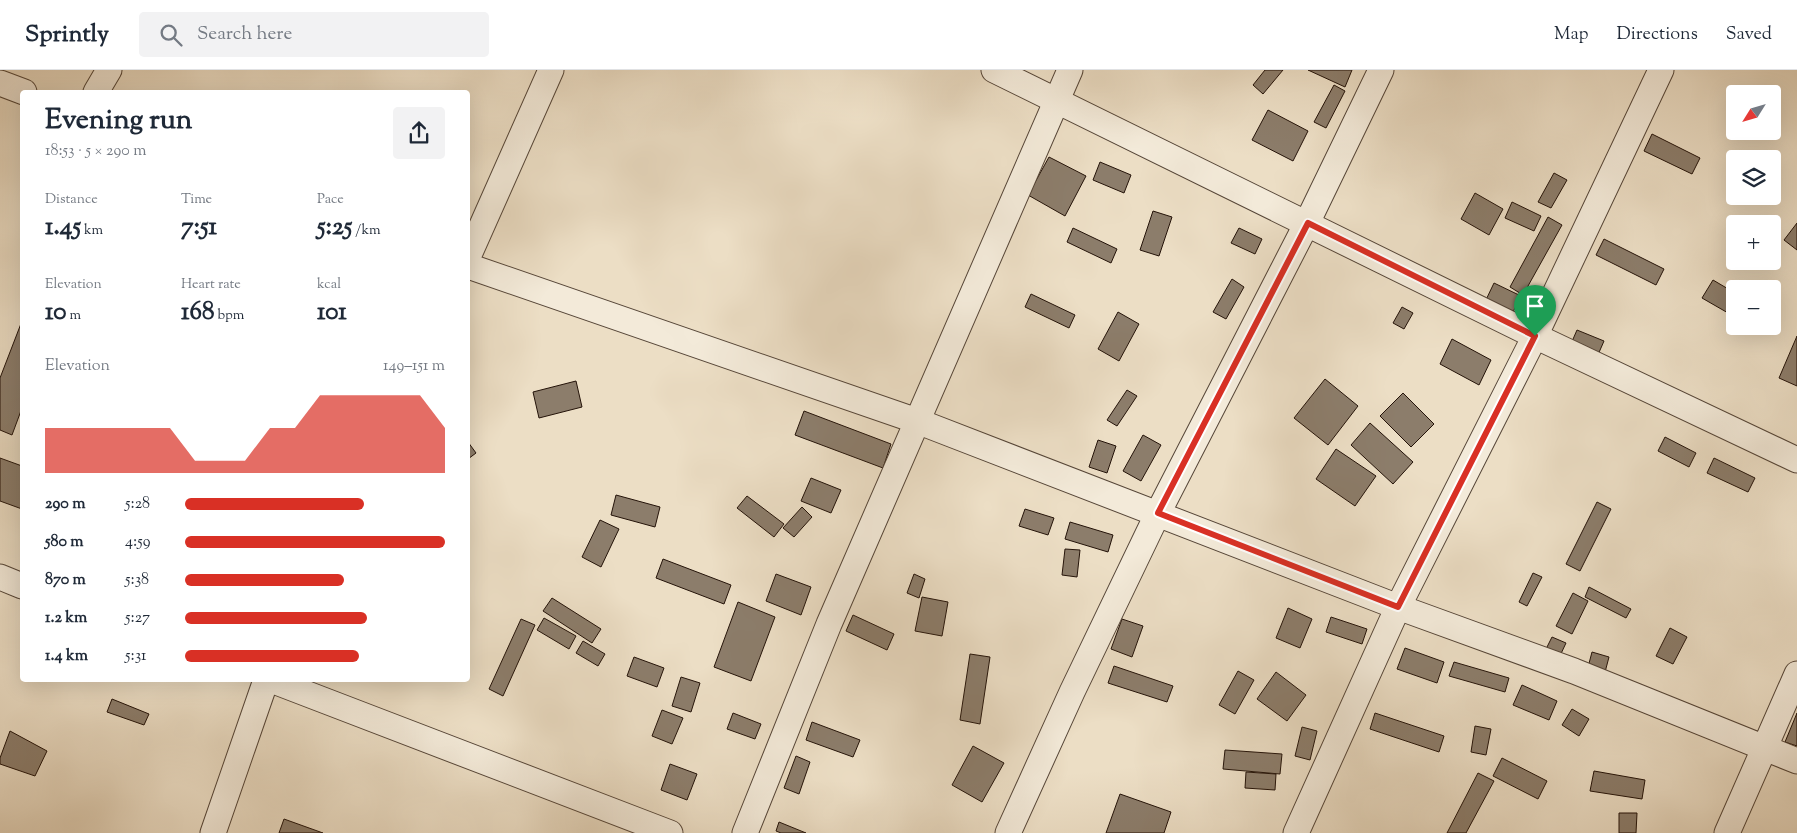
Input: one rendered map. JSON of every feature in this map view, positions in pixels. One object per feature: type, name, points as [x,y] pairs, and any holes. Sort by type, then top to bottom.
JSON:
[{"type":"street","points":[[97,90],[109,70]]},
{"type":"street","points":[[470,252],[551,70]]},
{"type":"street","points":[[994,70],[1535,336],[1797,460]]},
{"type":"street","points":[[744,833],[829,624],[1070,70]]},
{"type":"street","points":[[1008,833],[1072,692],[1158,513],[1308,223],[1382,70]]},
{"type":"street","points":[[1296,833],[1398,607],[1535,336],[1661,70]]},
{"type":"street","points":[[0,83],[20,90]]},
{"type":"street","points":[[470,267],[917,421],[1398,607],[1574,671],[1797,761]]},
{"type":"street","points":[[0,577],[20,585]]},
{"type":"street","points":[[1727,833],[1797,674]]},
{"type":"street","points":[[213,833],[265,682]]},
{"type":"street","points":[[275,682],[670,833]]},
{"type":"building","points":[[1265,70],[1283,70],[1263,94],[1253,85]]},
{"type":"building","points":[[1308,70],[1352,70],[1345,87]]},
{"type":"building","points":[[1334,85],[1345,91],[1326,128],[1314,122]]},
{"type":"building","points":[[1268,110],[1308,131],[1293,161],[1252,140]]},
{"type":"building","points":[[1652,134],[1700,158],[1692,174],[1644,151]]},
{"type":"building","points":[[1049,157],[1086,176],[1065,216],[1028,195]]},
{"type":"building","points":[[1100,162],[1131,175],[1124,193],[1093,180]]},
{"type":"building","points":[[1554,173],[1567,180],[1551,208],[1538,202]]},
{"type":"building","points":[[1475,193],[1503,209],[1489,235],[1461,219]]},
{"type":"building","points":[[1512,202],[1541,216],[1534,231],[1505,218]]},
{"type":"building","points":[[1153,211],[1172,217],[1159,256],[1140,250]]},
{"type":"building","points":[[1548,217],[1562,225],[1523,295],[1510,287]]},
{"type":"building","points":[[1797,223],[1797,250],[1784,240]]},
{"type":"building","points":[[1073,228],[1117,249],[1111,263],[1067,242]]},
{"type":"building","points":[[1239,228],[1262,239],[1255,254],[1231,243]]},
{"type":"building","points":[[1604,239],[1664,269],[1656,285],[1596,255]]},
{"type":"building","points":[[1232,279],[1244,287],[1226,319],[1213,312]]},
{"type":"building","points":[[1713,280],[1726,288],[1726,312],[1702,298]]},
{"type":"building","points":[[1494,283],[1521,296],[1511,316],[1484,304]]},
{"type":"building","points":[[1031,294],[1075,315],[1069,328],[1025,307]]},
{"type":"building","points":[[1402,307],[1413,313],[1404,329],[1393,323]]},
{"type":"building","points":[[1118,312],[1139,324],[1119,361],[1098,349]]},
{"type":"building","points":[[20,326],[20,413],[12,435],[0,430],[0,378]]},
{"type":"building","points":[[1577,330],[1604,341],[1597,357],[1570,346]]},
{"type":"building","points":[[1797,336],[1797,386],[1779,378]]},
{"type":"building","points":[[1452,339],[1491,360],[1479,385],[1440,364]]},
{"type":"building","points":[[1325,379],[1358,406],[1328,445],[1294,418]]},
{"type":"building","points":[[576,381],[582,407],[539,418],[533,392]]},
{"type":"building","points":[[1127,390],[1137,396],[1117,426],[1107,420]]},
{"type":"building","points":[[1403,393],[1434,424],[1411,447],[1380,416]]},
{"type":"building","points":[[804,411],[891,444],[883,468],[795,435]]},
{"type":"building","points":[[1370,423],[1413,462],[1393,484],[1351,445]]},
{"type":"building","points":[[1143,435],[1161,445],[1141,481],[1123,471]]},
{"type":"building","points":[[1665,437],[1696,453],[1689,467],[1658,451]]},
{"type":"building","points":[[1098,440],[1116,446],[1107,473],[1089,467]]},
{"type":"building","points":[[470,445],[476,453],[470,458]]},
{"type":"building","points":[[1336,449],[1376,476],[1355,506],[1316,479]]},
{"type":"building","points":[[0,458],[20,465],[20,508],[0,501]]},
{"type":"building","points":[[1714,458],[1755,478],[1748,492],[1707,473]]},
{"type":"building","points":[[811,478],[841,490],[831,513],[801,501]]},
{"type":"building","points":[[616,495],[660,507],[655,527],[611,515]]},
{"type":"building","points":[[747,496],[784,524],[774,537],[737,508]]},
{"type":"building","points":[[1597,502],[1611,509],[1580,571],[1566,564]]},
{"type":"building","points":[[802,507],[812,517],[794,537],[783,528]]},
{"type":"building","points":[[1025,509],[1054,518],[1048,535],[1019,526]]},
{"type":"building","points":[[600,520],[619,529],[601,567],[582,557]]},
{"type":"building","points":[[1070,522],[1113,535],[1108,552],[1065,539]]},
{"type":"building","points":[[1065,549],[1080,550],[1077,577],[1062,575]]},
{"type":"building","points":[[663,559],[731,585],[724,604],[656,578]]},
{"type":"building","points":[[1533,573],[1542,577],[1527,606],[1519,602]]},
{"type":"building","points":[[776,574],[811,587],[801,615],[766,601]]},
{"type":"building","points":[[914,574],[925,579],[919,598],[907,593]]},
{"type":"building","points":[[1589,587],[1631,609],[1626,618],[1585,597]]},
{"type":"building","points":[[1573,593],[1588,601],[1572,634],[1556,626]]},
{"type":"building","points":[[922,597],[948,602],[942,636],[915,631]]},
{"type":"building","points":[[552,598],[601,629],[592,643],[543,611]]},
{"type":"building","points":[[738,602],[775,617],[751,681],[714,667]]},
{"type":"building","points":[[1288,608],[1312,619],[1300,648],[1276,638]]},
{"type":"building","points":[[853,615],[894,634],[887,650],[846,631]]},
{"type":"building","points":[[1331,617],[1367,629],[1362,644],[1326,632]]},
{"type":"building","points":[[544,618],[576,636],[569,649],[537,630]]},
{"type":"building","points":[[521,619],[535,625],[503,696],[489,689]]},
{"type":"building","points":[[1122,619],[1143,626],[1132,657],[1111,649]]},
{"type":"building","points":[[1670,628],[1687,637],[1673,664],[1656,656]]},
{"type":"building","points":[[1552,637],[1566,643],[1558,660],[1544,653]]},
{"type":"building","points":[[583,641],[605,654],[598,666],[576,653]]},
{"type":"building","points":[[1405,648],[1444,662],[1437,683],[1397,669]]},
{"type":"building","points":[[1592,652],[1609,657],[1604,676],[1587,671]]},
{"type":"building","points":[[970,654],[990,657],[980,724],[960,720]]},
{"type":"building","points":[[634,657],[664,668],[657,687],[627,676]]},
{"type":"building","points":[[1454,662],[1509,678],[1505,692],[1449,676]]},
{"type":"building","points":[[1114,666],[1173,686],[1167,702],[1108,683]]},
{"type":"building","points":[[1238,671],[1254,680],[1235,714],[1219,705]]},
{"type":"building","points":[[1276,672],[1306,695],[1287,721],[1257,699]]},
{"type":"building","points":[[681,677],[700,683],[691,712],[672,706]]},
{"type":"building","points":[[1522,685],[1557,701],[1549,720],[1513,705]]},
{"type":"building","points":[[112,699],[149,714],[144,725],[107,712]]},
{"type":"building","points":[[1572,709],[1589,719],[1579,736],[1562,725]]},
{"type":"building","points":[[662,710],[683,718],[672,744],[652,736]]},
{"type":"building","points":[[733,713],[761,724],[755,739],[727,729]]},
{"type":"building","points":[[1375,713],[1444,736],[1439,752],[1370,729]]},
{"type":"building","points":[[1797,713],[1797,746],[1785,742]]},
{"type":"building","points":[[812,722],[860,740],[853,757],[806,740]]},
{"type":"building","points":[[1475,726],[1491,729],[1486,755],[1471,752]]},
{"type":"building","points":[[1302,727],[1317,731],[1310,760],[1295,756]]},
{"type":"building","points":[[10,731],[47,751],[35,776],[0,764],[0,758]]},
{"type":"building","points":[[973,746],[1004,763],[982,802],[952,785]]},
{"type":"building","points":[[1225,750],[1282,754],[1280,774],[1223,769]]},
{"type":"building","points":[[796,756],[810,762],[799,794],[784,788]]},
{"type":"building","points":[[1502,758],[1547,781],[1538,799],[1493,776]]},
{"type":"building","points":[[670,764],[697,774],[687,800],[661,790]]},
{"type":"building","points":[[1594,771],[1645,780],[1642,799],[1590,791]]},
{"type":"building","points":[[1246,772],[1276,774],[1275,790],[1245,788]]},
{"type":"building","points":[[1478,773],[1494,781],[1466,833],[1447,833]]},
{"type":"building","points":[[1120,794],[1171,812],[1164,833],[1106,833]]},
{"type":"building","points":[[1619,813],[1637,813],[1636,833],[1619,833]]},
{"type":"building","points":[[284,819],[323,833],[279,833]]},
{"type":"building","points":[[779,822],[806,833],[781,833],[776,831]]},
{"type":"route","points":[[1308,223],[1535,336],[1398,607],[1158,513],[1308,223]]}]
